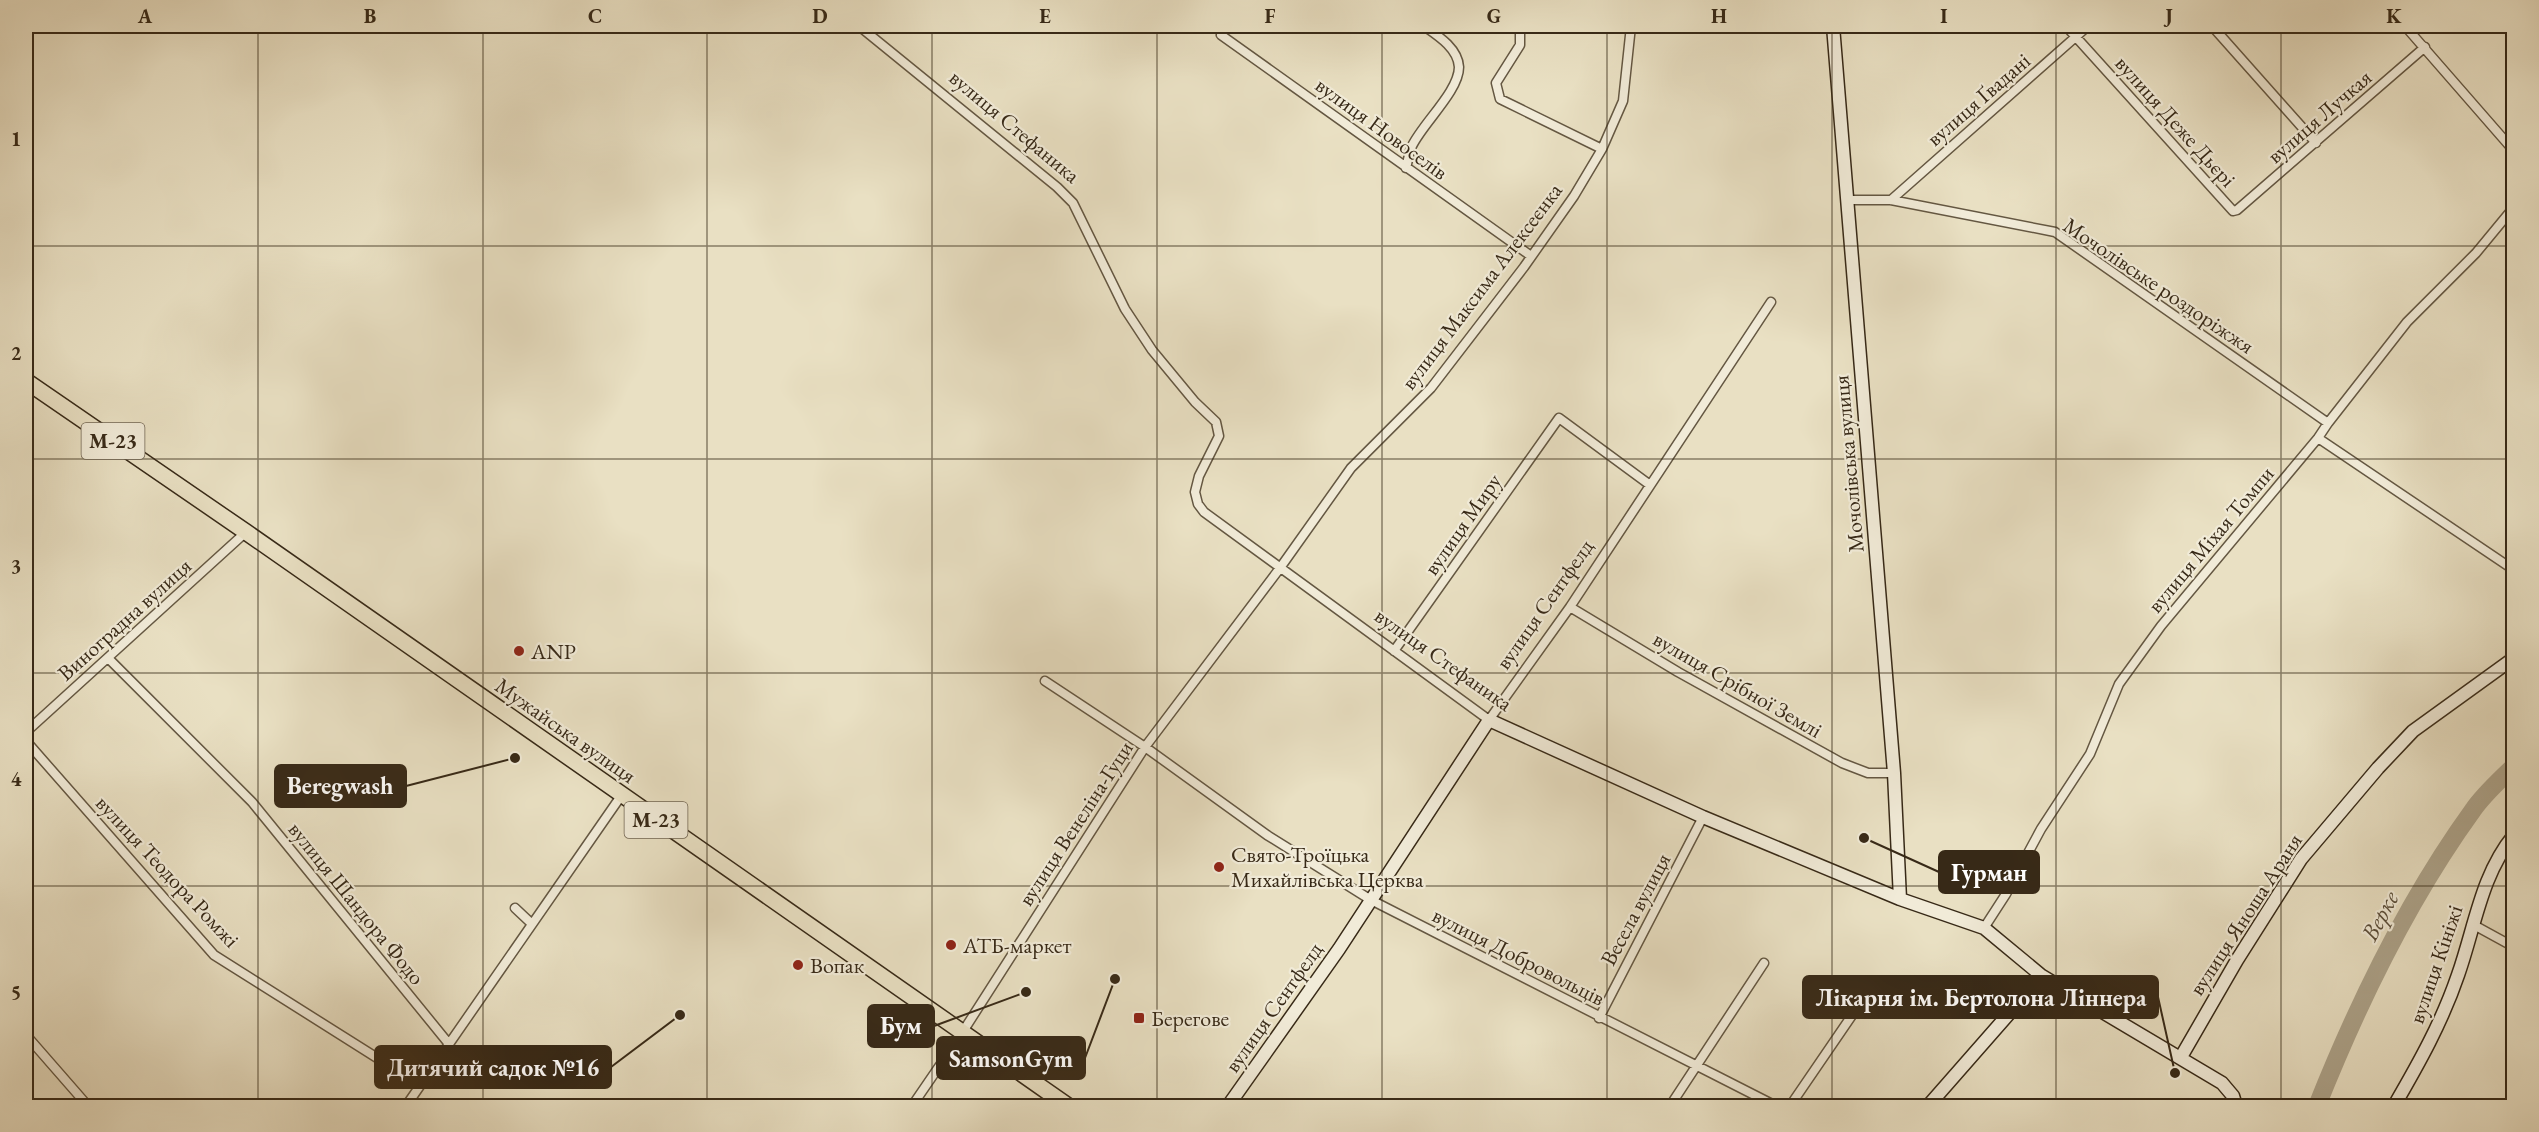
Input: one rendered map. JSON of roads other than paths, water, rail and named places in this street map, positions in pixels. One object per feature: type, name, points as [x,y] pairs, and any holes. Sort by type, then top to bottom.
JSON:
[{"type":"highway","name":"М-23","points":[[26,381],[246,532]]},
{"type":"highway","name":"Мужайська вулиця","points":[[246,532],[1068,1107]]},
{"type":"street","name":"вулиця Стефаника","points":[[860,26],[1073,202],[1125,309],[1152,350],[1195,402],[1216,422],[1219,436],[1199,476],[1195,492],[1198,504],[1204,512],[1489,720],[1703,817],[1900,899],[1984,927],[2042,976],[2222,1083],[2233,1096],[2236,1107]]},
{"type":"street","name":"вулиця Новоселів","points":[[1225,26],[1221,35],[1532,256]]},
{"type":"street","points":[[1406,168],[1412,146],[1455,82],[1459,67],[1455,55],[1441,37],[1424,26]]},
{"type":"street","points":[[1520,26],[1520,45],[1496,83],[1500,99],[1602,149]]},
{"type":"street","name":"вулиця Максима Алексеєнка","points":[[1280,568],[1351,468],[1431,388],[1532,256],[1574,196],[1602,149],[1623,101],[1630,26]]},
{"type":"street","name":"Мочолівська вулиця","points":[[1833,26],[1894,774],[1900,899]]},
{"type":"street","name":"вулиця Деже Дьєрі","points":[[2066,26],[2233,211],[2237,210]]},
{"type":"street","name":"вулиця Ґвадані","points":[[1891,200],[2088,26]]},
{"type":"street","points":[[2212,26],[2316,143]]},
{"type":"street","points":[[2405,26],[2514,152]]},
{"type":"street","name":"вулиця Лучкая","points":[[2237,210],[2425,47]]},
{"type":"street","name":"Мочолівське роздоріжжя","points":[[1848,200],[1891,200],[2055,232],[2328,423]]},
{"type":"street","name":"вулиця Міхая Томпи","points":[[1984,927],[2006,894],[2041,830],[2090,754],[2119,684],[2161,626],[2318,438],[2407,322],[2476,253],[2514,207]]},
{"type":"street","name":"вулиця Сентфелд","points":[[1228,1107],[1371,900],[1489,720],[1570,607],[1771,302]]},
{"type":"street","name":"вулиця Миру","points":[[1394,651],[1559,418],[1650,485]]},
{"type":"street","points":[[2318,438],[2514,570]]},
{"type":"street","name":"Виноградна вулиця","points":[[26,732],[246,532]]},
{"type":"street","name":"вулиця Венеліна-Гуци","points":[[912,1107],[1145,747],[1280,568]]},
{"type":"street","name":"вулиця Срібної Землі","points":[[1570,607],[1678,672],[1842,763],[1868,773],[1894,774]]},
{"type":"street","name":"вулиця Шандора Фодо","points":[[108,658],[252,802],[449,1044]]},
{"type":"street","name":"вулиця Яноша Араня","points":[[2181,1057],[2236,960],[2301,859],[2378,768],[2413,731],[2514,658]]},
{"type":"street","name":"вулиця Добровольців","points":[[1045,681],[1145,747],[1267,835],[1371,900],[1776,1107]]},
{"type":"street","name":"вулиця Теодора Ромжі","points":[[26,741],[214,955],[420,1085]]},
{"type":"street","points":[[406,1107],[621,796]]},
{"type":"street","name":"Весела вулиця","points":[[1599,1018],[1703,817]]},
{"type":"street","name":"вулиця Кініжі","points":[[2394,1107],[2434,1036],[2458,973],[2482,892],[2507,843],[2514,835]]},
{"type":"street","points":[[515,908],[532,924]]},
{"type":"street","points":[[2472,924],[2514,947]]},
{"type":"street","points":[[1670,1107],[1764,963]]},
{"type":"street","points":[[1928,1107],[2042,976]]},
{"type":"street","points":[[1790,1107],[1857,1008]]},
{"type":"street","points":[[26,1035],[88,1107]]},
{"type":"waterway","name":"Верке","points":[[2317,1106],[2349,1029],[2405,916],[2473,810],[2514,766]]},
{"type":"place","name":"ANP","points":[[519,651]]},
{"type":"place","name":"Beregwash","points":[[515,758]]},
{"type":"place","name":"Гурман","points":[[1864,838]]},
{"type":"place","name":"Свято-Троїцька Михайлівська Церква","points":[[1219,867]]},
{"type":"place","name":"АТБ-маркет","points":[[951,945]]},
{"type":"place","name":"Вопак","points":[[798,965]]},
{"type":"place","name":"SamsonGym","points":[[1115,979]]},
{"type":"place","name":"Бум","points":[[1026,992]]},
{"type":"place","name":"Дитячий садок №16","points":[[680,1015]]},
{"type":"place","name":"Берегове","points":[[1139,1018]]},
{"type":"place","name":"Лікарня ім. Бертолона Ліннера","points":[[2175,1073]]}]
